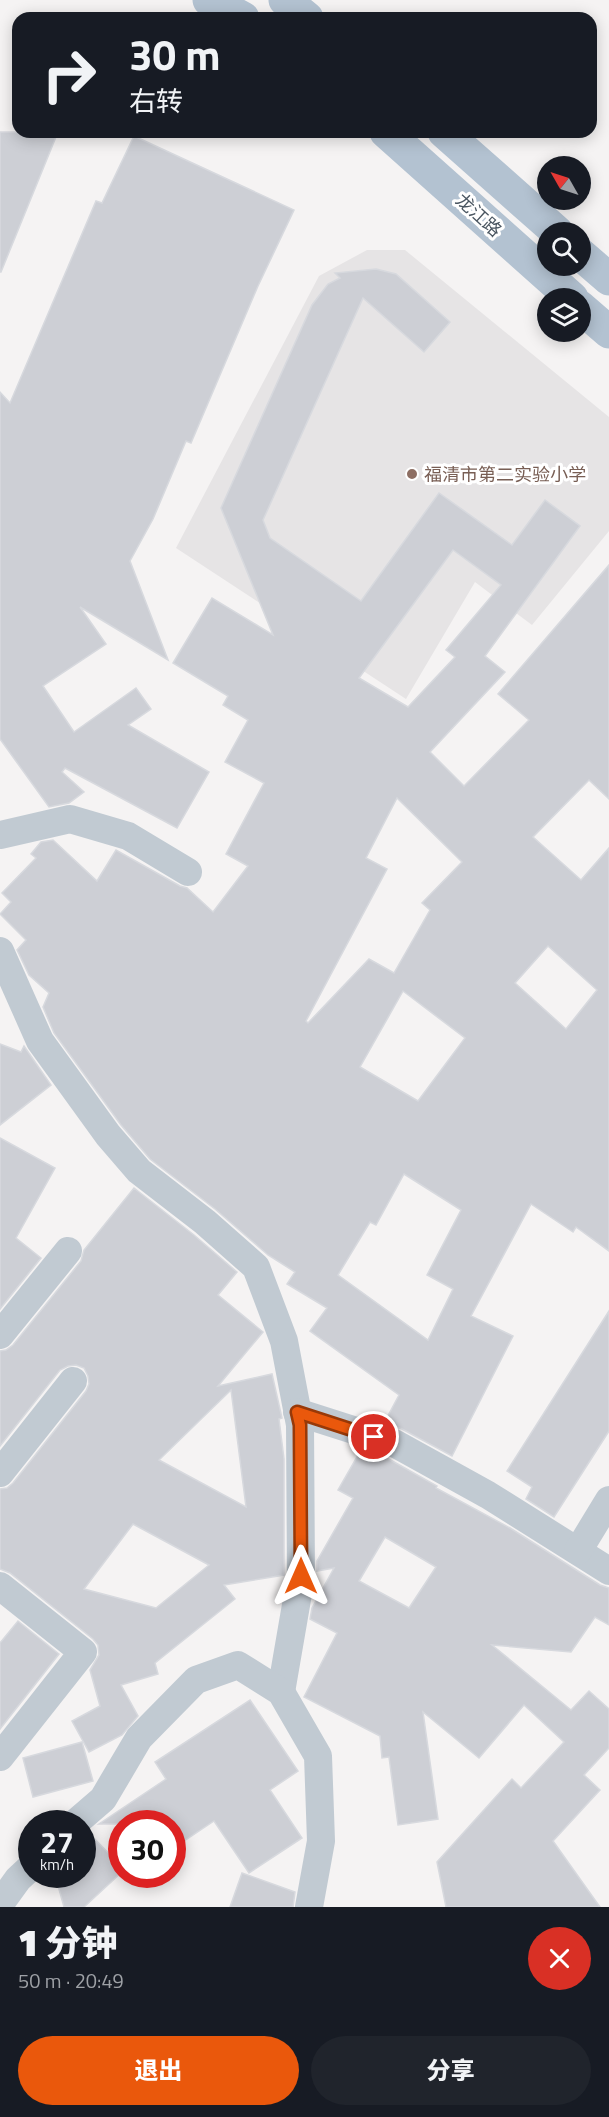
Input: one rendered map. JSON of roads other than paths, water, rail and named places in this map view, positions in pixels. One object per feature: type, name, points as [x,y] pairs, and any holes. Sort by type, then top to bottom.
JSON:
[{"type":"main road","points":[[209,0],[232,12]]},
{"type":"main road","points":[[223,0],[236,12]]},
{"type":"main road","points":[[285,0],[300,12]]},
{"type":"main road","name":"龙江路","points":[[393,138],[561,288]]},
{"type":"main road","points":[[451,138],[546,222]]},
{"type":"main road","points":[[591,263],[609,279]]},
{"type":"main road","points":[[591,316],[609,332]]},
{"type":"street","points":[[0,835],[70,819],[128,836],[188,872]]},
{"type":"street","points":[[0,951],[40,1041],[108,1135],[139,1171],[205,1222],[256,1267],[284,1341],[300,1425],[301,1576],[281,1692]]},
{"type":"street","points":[[0,1335],[68,1251]]},
{"type":"street","points":[[0,1473],[73,1381]]},
{"type":"street","points":[[297,1412],[394,1443],[488,1495],[609,1571]]},
{"type":"street","points":[[578,1551],[609,1500]]},
{"type":"street","points":[[0,1757],[83,1652],[3,1594]]},
{"type":"street","points":[[89,1810],[102,1798],[139,1738],[195,1680],[238,1665],[281,1692],[318,1756],[321,1841],[309,1907]]},
{"type":"street","points":[[0,1904],[18,1879]]},
{"type":"place","name":"福清市第二实验小学","points":[[412,474]]}]
